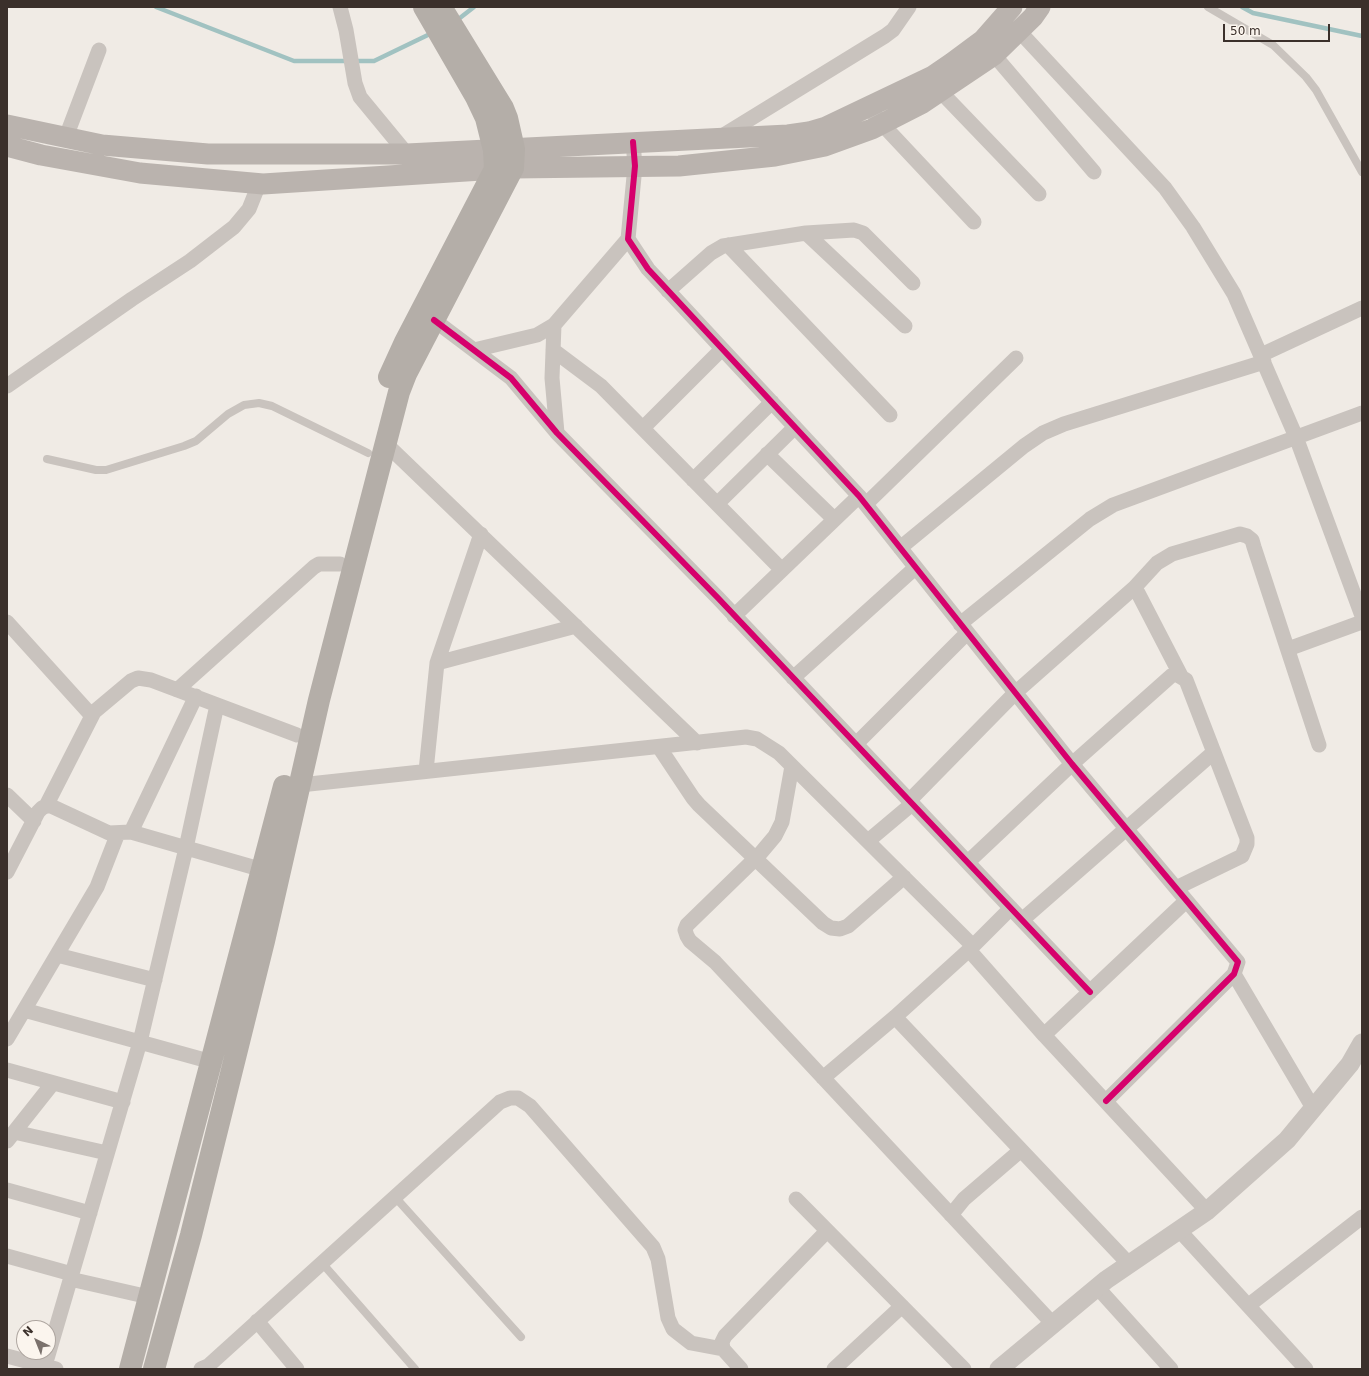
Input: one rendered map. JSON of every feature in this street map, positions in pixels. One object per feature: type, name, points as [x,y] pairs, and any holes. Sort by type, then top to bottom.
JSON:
[{"type":"highway","points":[[424,7],[472,74]]},
{"type":"highway","points":[[130,1369],[263,870],[340,564],[377,448],[402,383],[434,320],[458,257],[504,159],[486,118],[472,74],[441,7]]},
{"type":"highway","points":[[154,1369],[194,1220],[264,941],[377,448],[390,374],[405,342],[458,257]]},
{"type":"highway","points":[[171,1213],[194,1220]]},
{"type":"main road","points":[[7,146],[40,156],[140,174],[259,184],[504,159],[633,142],[809,132],[826,127],[933,76],[982,40],[1012,7]]},
{"type":"main road","points":[[7,125],[102,145],[208,154],[407,154],[635,166],[679,166],[775,156],[825,146],[882,124],[921,104],[994,55],[1033,17],[1040,7]]},
{"type":"street","points":[[340,7],[346,30],[355,83],[360,97],[407,154]]},
{"type":"street","points":[[718,138],[885,36],[893,30],[909,7]]},
{"type":"street","points":[[1020,30],[1179,206],[1234,294],[1296,437],[1362,616]]},
{"type":"street","points":[[66,138],[99,50]]},
{"type":"street","points":[[994,55],[1094,172]]},
{"type":"street","points":[[940,91],[1039,194]]},
{"type":"street","points":[[868,107],[882,124],[974,222]]},
{"type":"street","points":[[474,350],[537,335],[554,325],[628,240],[635,166],[633,142]]},
{"type":"street","points":[[7,386],[194,258],[234,227],[249,210],[259,184]]},
{"type":"street","points":[[668,291],[711,253],[723,246],[806,233],[859,230],[913,283]]},
{"type":"street","points":[[806,233],[905,326]]},
{"type":"street","points":[[628,240],[648,269],[862,500],[1072,764],[1238,962],[1234,974],[1106,1101]]},
{"type":"street","points":[[728,245],[890,415]]},
{"type":"street","points":[[900,548],[1018,451],[1043,433],[1064,424],[1262,358],[1362,308]]},
{"type":"street","points":[[434,320],[511,378],[557,433],[734,616],[1090,992]]},
{"type":"street","points":[[554,325],[552,378],[557,433]]},
{"type":"street","points":[[643,428],[722,349]]},
{"type":"street","points":[[553,350],[601,386],[782,570]]},
{"type":"street","points":[[734,616],[834,520],[862,500],[1016,358]]},
{"type":"street","points":[[693,480],[772,402]]},
{"type":"street","points":[[856,744],[964,628],[1090,519],[1107,508],[1362,413]]},
{"type":"street","points":[[717,504],[795,427]]},
{"type":"street","points":[[377,448],[480,534],[697,743]]},
{"type":"street","points":[[767,454],[834,520]]},
{"type":"street","points":[[426,771],[437,663],[480,534]]},
{"type":"street","points":[[868,841],[911,802],[1015,693],[1135,587],[1157,563],[1172,554],[1240,534],[1247,536],[1252,540],[1319,744]]},
{"type":"street","points":[[177,690],[314,567],[319,564],[340,564]]},
{"type":"street","points":[[793,678],[916,568]]},
{"type":"street","points":[[1138,593],[1181,676]]},
{"type":"street","points":[[7,622],[92,716]]},
{"type":"street","points":[[1288,649],[1362,622]]},
{"type":"street","points":[[437,663],[576,626]]},
{"type":"street","points":[[968,862],[1072,764],[1171,676],[1176,674],[1186,680],[1247,838],[1247,844],[1242,856],[1176,888]]},
{"type":"street","points":[[7,872],[34,821],[42,808],[46,806],[92,716],[100,706],[138,678],[151,680],[196,696],[297,735]]},
{"type":"street","points":[[7,1039],[100,880],[196,696]]},
{"type":"street","points":[[7,1356],[48,1368],[71,1277],[140,1042],[186,848],[217,705]]},
{"type":"street","points":[[300,785],[746,737],[757,739],[779,753],[904,877],[971,948],[1044,1035],[1207,1211]]},
{"type":"street","points":[[659,747],[693,798],[755,859],[831,928],[840,929],[848,926],[904,877]]},
{"type":"street","points":[[1022,920],[1127,830],[1214,752]]},
{"type":"street","points":[[792,766],[782,822],[774,836],[755,859],[687,925],[687,936],[690,941],[716,962],[1053,1324]]},
{"type":"street","points":[[7,795],[34,821]]},
{"type":"street","points":[[46,806],[51,806],[109,833],[125,833],[186,848],[263,870]]},
{"type":"street","points":[[1044,1035],[1186,901]]},
{"type":"street","points":[[823,1078],[895,1017],[971,948],[1011,908]]},
{"type":"street","points":[[57,955],[155,980]]},
{"type":"street","points":[[1234,974],[1313,1108]]},
{"type":"street","points":[[24,1010],[212,1062]]},
{"type":"street","points":[[895,1017],[1129,1264]]},
{"type":"street","points":[[999,1369],[1097,1287],[1207,1211],[1287,1140],[1350,1064],[1362,1043]]},
{"type":"street","points":[[7,1070],[122,1102]]},
{"type":"street","points":[[53,1083],[11,1136],[107,1153]]},
{"type":"street","points":[[201,1369],[208,1366],[500,1102],[510,1098],[518,1098],[530,1106],[653,1247],[658,1259],[668,1318],[673,1329],[691,1343],[723,1349]]},
{"type":"street","points":[[951,1215],[964,1199],[1021,1150]]},
{"type":"street","points":[[7,1190],[90,1213]]},
{"type":"street","points":[[796,1199],[964,1369]]},
{"type":"street","points":[[1249,1305],[1362,1217]]},
{"type":"street","points":[[1179,1230],[1306,1369]]},
{"type":"street","points":[[741,1369],[723,1349],[722,1342],[725,1336],[827,1231]]},
{"type":"street","points":[[7,1256],[71,1277],[149,1297]]},
{"type":"street","points":[[1097,1287],[1171,1369]]},
{"type":"street","points":[[834,1369],[902,1306]]},
{"type":"street","points":[[257,1322],[297,1369]]},
{"type":"lane","points":[[1208,7],[1273,45],[1306,77],[1316,90],[1362,172]]},
{"type":"lane","points":[[47,459],[96,470],[106,470],[184,446],[196,440],[228,414],[244,405],[259,403],[272,406],[377,448]]},
{"type":"lane","points":[[395,1197],[521,1337]]},
{"type":"lane","points":[[322,1263],[415,1369]]},
{"type":"waterway","points":[[156,7],[294,61],[374,61],[432,33]]},
{"type":"waterway","points":[[456,21],[474,7]]},
{"type":"waterway","points":[[1242,7],[1253,13],[1362,36]]},
{"type":"cycle path","points":[[633,142],[635,166],[628,239],[648,269],[859,496],[1072,764],[1238,962],[1234,974],[1106,1101]]},
{"type":"cycle path","points":[[434,320],[511,378],[557,433],[718,598],[1090,992]]}]
